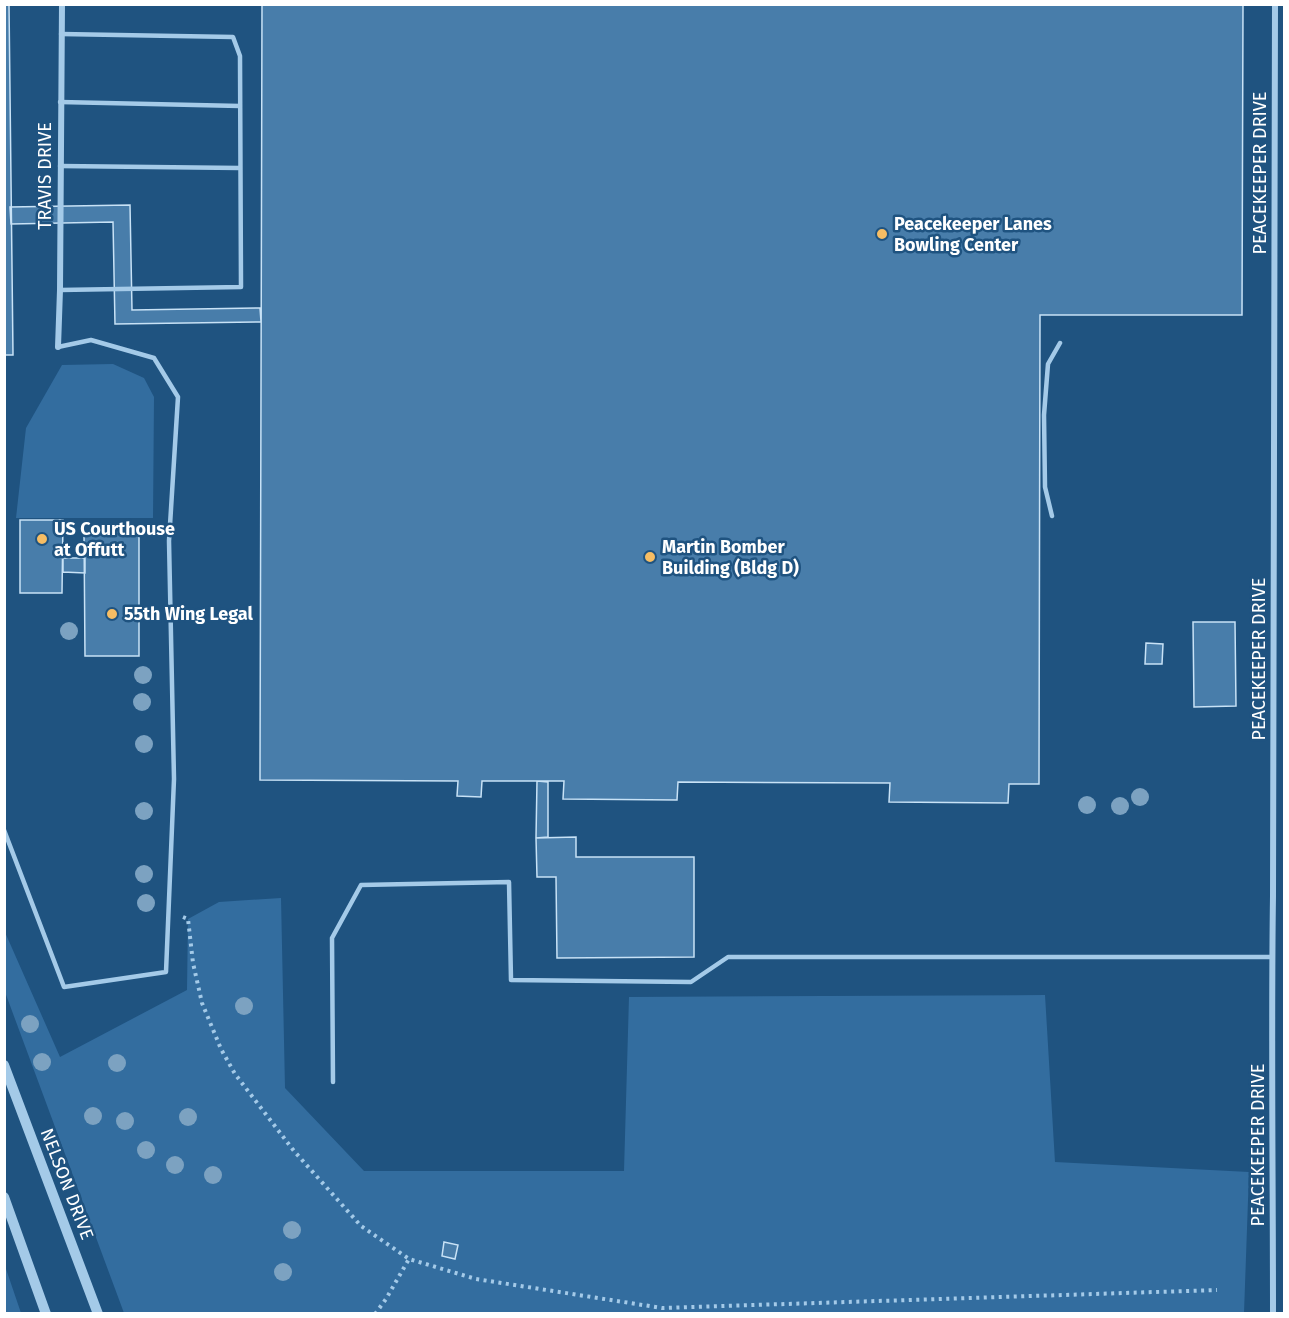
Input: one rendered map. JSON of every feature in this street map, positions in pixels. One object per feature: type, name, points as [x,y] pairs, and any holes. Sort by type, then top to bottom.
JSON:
[{"type":"street","name":"TRAVIS DRIVE","points":[[58,347],[62,4]]},
{"type":"street","name":"PEACEKEEPER DRIVE","points":[[1272,1314],[1275,4]]},
{"type":"street","name":"NELSON DRIVE","points":[[4,1065],[98,1314]]},
{"type":"street","points":[[4,1197],[46,1314]]},
{"type":"lane","points":[[60,290],[241,287],[240,56],[233,37],[61,34]]},
{"type":"lane","points":[[60,102],[240,106]]},
{"type":"lane","points":[[60,166],[240,168]]},
{"type":"lane","points":[[4,831],[64,987],[166,972],[174,779],[169,541],[178,397],[154,358],[91,340],[58,347]]},
{"type":"lane","points":[[1052,516],[1045,487],[1044,415],[1048,364],[1060,343]]},
{"type":"lane","points":[[333,1082],[333,938],[361,885],[509,882],[512,980],[691,982],[729,957],[1272,957]]},
{"type":"path","points":[[168,912],[188,919],[193,963],[202,1003],[220,1049],[235,1074],[294,1151],[361,1226],[409,1259],[476,1279],[662,1308],[1217,1290]]},
{"type":"path","points":[[375,1314],[409,1259]]},
{"type":"shaded area","points":[[113,364],[144,378],[154,397],[153,518],[16,518],[26,428],[62,365]]},
{"type":"shaded area","points":[[281,898],[285,1088],[364,1171],[624,1171],[629,997],[1045,995],[1055,1162],[1249,1172],[1244,1313],[124,1313],[5,992],[4,930],[60,1057],[187,990],[188,919],[219,902]]},
{"type":"shaded area","points":[[5,1266],[21,1313],[5,1313]]},
{"type":"building","points":[[4,4],[9,4],[13,355],[4,355]]},
{"type":"building","name":"Martin Bomber Building (Bldg D)","points":[[262,4],[1243,4],[1242,315],[1040,315],[1039,784],[1009,784],[1008,803],[889,802],[890,783],[678,782],[677,800],[563,799],[564,781],[482,781],[481,797],[457,796],[458,781],[260,780]]},
{"type":"building","points":[[130,205],[132,310],[260,308],[261,322],[115,324],[113,222],[11,224],[10,207]]},
{"type":"building","name":"US Courthouse at Offutt","points":[[20,520],[63,520],[62,593],[20,593]]},
{"type":"building","name":"55th Wing Legal","points":[[84,532],[139,532],[139,656],[85,656]]},
{"type":"building","points":[[63,558],[85,558],[85,573],[63,572]]},
{"type":"building","points":[[1193,622],[1235,622],[1236,706],[1194,707]]},
{"type":"building","points":[[1146,643],[1163,644],[1162,664],[1145,664]]},
{"type":"building","points":[[537,781],[548,782],[548,837],[536,838]]},
{"type":"building","points":[[576,837],[576,857],[694,857],[694,957],[557,958],[556,877],[537,877],[536,838]]},
{"type":"building","points":[[444,1242],[458,1245],[455,1259],[442,1256]]},
{"type":"place","name":"Peacekeeper Lanes Bowling Center","points":[[882,234]]},
{"type":"place","name":"US Courthouse at Offutt","points":[[42,539]]},
{"type":"place","name":"Martin Bomber Building (Bldg D)","points":[[650,557]]},
{"type":"place","name":"55th Wing Legal","points":[[112,614]]}]
